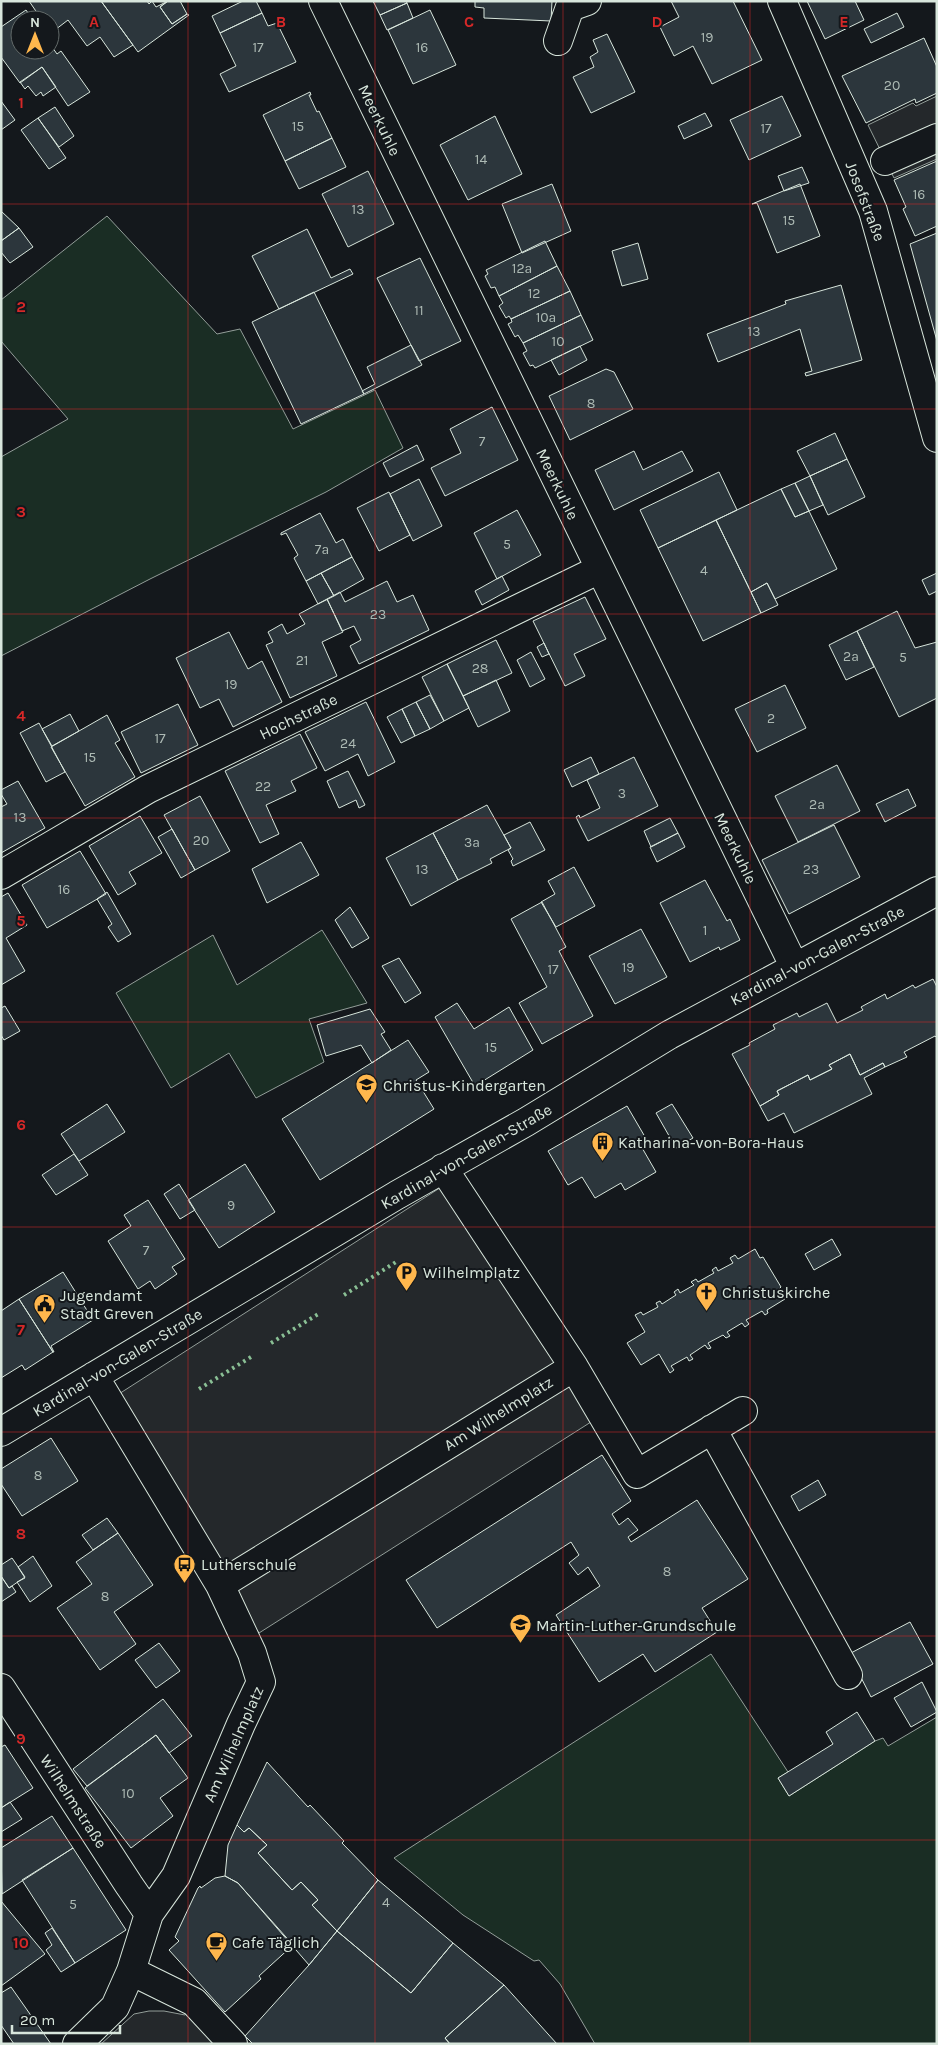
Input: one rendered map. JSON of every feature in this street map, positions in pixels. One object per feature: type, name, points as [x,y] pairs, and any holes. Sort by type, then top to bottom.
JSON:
[{"type":"street","name":"Meerkuhle","points":[[323,1],[794,966]]},
{"type":"street","points":[[558,41],[570,7],[587,1]]},
{"type":"street","name":"Josefstraße","points":[[782,1],[873,211],[937,438]]},
{"type":"street","points":[[885,161],[937,138]]},
{"type":"street","name":"Hochstraße","points":[[1,875],[148,789],[600,569]]},
{"type":"street","name":"Kardinal-von-Galen-Straße","points":[[1,1432],[443,1168],[526,1122],[669,1035],[794,966],[937,891]]},
{"type":"street","points":[[443,1168],[574,1367],[636,1474],[743,1411]]},
{"type":"street","name":"Am Wilhelmplatz","points":[[220,1585],[574,1367]]},
{"type":"street","name":"Am Wilhelmplatz","points":[[77,2044],[115,2007],[132,1971],[149,1914],[176,1876],[249,1705],[262,1682],[252,1653],[220,1585],[94,1376]]},
{"type":"street","points":[[712,1429],[848,1675]]},
{"type":"street","name":"Wilhelmstraße","points":[[1,1688],[128,1885],[149,1914]]},
{"type":"street","points":[[132,1971],[194,2002],[233,2044]]},
{"type":"green space","points":[[107,216],[217,334],[240,329],[293,429],[375,390],[403,448],[326,492],[150,579],[1,656],[1,457],[68,419],[1,341],[1,300]]},
{"type":"green space","points":[[322,930],[367,1003],[309,1019],[324,1062],[256,1098],[229,1053],[171,1088],[116,993],[213,935],[237,985]]},
{"type":"green space","points":[[711,1654],[788,1772],[778,1778],[789,1796],[875,1741],[883,1738],[888,1746],[937,1717],[937,2044],[595,2044],[560,1984],[539,1960],[534,1961],[463,1915],[394,1858]]},
{"type":"shaded area","points":[[937,96],[937,159],[894,178],[868,125],[913,103],[916,106]]},
{"type":"shaded area","name":"Wilhelmplatz","points":[[460,1175],[613,1408],[259,1633],[97,1408]]},
{"type":"shaded area","points":[[194,2002],[233,2044],[101,2044],[134,2014],[164,2011],[185,2015]]},
{"type":"building","points":[[29,1],[101,1],[133,45],[114,57],[100,37],[87,46],[68,20],[60,26],[60,10],[35,10]]},
{"type":"building","points":[[101,1],[147,1],[149,4],[152,1],[156,7],[168,1],[160,7],[172,24],[187,14],[189,15],[138,52]]},
{"type":"building","points":[[168,1],[180,1],[187,14],[172,24],[160,7]]},
{"type":"building","points":[[243,1],[256,1],[262,13],[220,33],[212,16]]},
{"type":"building","points":[[373,1],[406,1],[407,3],[380,15]]},
{"type":"building","points":[[475,1],[552,1],[551,21],[484,18],[484,8],[475,7]]},
{"type":"building","points":[[671,1],[733,1],[762,60],[712,84],[693,46],[674,56],[660,27],[679,17]]},
{"type":"building","points":[[807,1],[855,1],[864,20],[825,39]]},
{"type":"building","points":[[407,3],[413,18],[387,30],[380,15]]},
{"type":"building","points":[[430,10],[456,65],[413,84],[388,30]]},
{"type":"building","points":[[262,13],[268,26],[277,23],[296,62],[229,92],[220,74],[236,66],[220,33]]},
{"type":"building","points":[[897,13],[904,27],[871,43],[864,29]]},
{"type":"building","points":[[10,21],[10,60],[60,60],[61,51],[90,92],[68,106],[42,67],[20,83],[1,57],[1,27]]},
{"type":"building","points":[[607,34],[635,92],[591,113],[573,77],[594,67],[590,57],[598,52],[593,40]]},
{"type":"building","points":[[924,38],[937,67],[937,93],[916,103],[915,99],[866,123],[842,76]]},
{"type":"building","points":[[42,67],[56,87],[43,96],[41,92],[36,96],[28,86],[25,89],[20,82]]},
{"type":"building","points":[[310,92],[311,95],[309,95],[317,112],[319,111],[332,138],[285,161],[263,115]]},
{"type":"building","points":[[782,96],[801,136],[749,160],[730,120]]},
{"type":"building","points":[[1,101],[15,120],[1,130]]},
{"type":"building","points":[[55,107],[74,136],[59,147],[38,118]]},
{"type":"building","points":[[705,113],[712,126],[684,139],[678,126]]},
{"type":"building","points":[[495,116],[522,174],[468,200],[440,145]]},
{"type":"building","points":[[38,118],[66,158],[49,169],[21,130]]},
{"type":"building","points":[[332,138],[346,167],[299,189],[285,161]]},
{"type":"building","points":[[937,161],[937,226],[915,236],[903,209],[906,207],[894,180]]},
{"type":"building","points":[[802,167],[809,183],[784,191],[778,176]]},
{"type":"building","points":[[368,171],[394,224],[348,247],[322,194]]},
{"type":"building","points":[[552,184],[571,231],[522,253],[502,204]]},
{"type":"building","points":[[800,184],[820,236],[777,253],[757,203],[752,204]]},
{"type":"building","points":[[1,211],[19,228],[1,241]]},
{"type":"building","points":[[19,228],[33,247],[10,263],[1,252],[1,241]]},
{"type":"building","points":[[307,229],[331,278],[350,269],[353,274],[279,309],[252,256]]},
{"type":"building","points":[[937,233],[937,341],[910,244]]},
{"type":"building","points":[[545,241],[557,266],[499,296],[495,287],[491,288],[485,276],[488,274],[486,270]]},
{"type":"building","points":[[638,243],[648,279],[622,286],[612,251]]},
{"type":"building","points":[[420,258],[461,341],[419,361],[377,278]]},
{"type":"building","points":[[557,266],[570,291],[511,319],[509,316],[506,318],[499,306],[503,303],[499,296]]},
{"type":"building","points":[[841,285],[862,360],[806,376],[805,373],[812,371],[800,329],[718,362],[707,334],[786,304],[785,301]]},
{"type":"building","points":[[570,291],[581,315],[523,343],[518,335],[515,337],[508,324],[512,322],[511,319]]},
{"type":"building","points":[[314,292],[364,394],[301,424],[252,322]]},
{"type":"building","points":[[581,315],[593,340],[535,368],[533,365],[530,366],[523,353],[527,351],[523,343]]},
{"type":"building","points":[[411,345],[422,365],[364,394],[362,391],[375,384],[367,367]]},
{"type":"building","points":[[580,346],[587,360],[559,375],[551,360]]},
{"type":"building","points":[[606,369],[614,372],[633,409],[570,440],[549,396]]},
{"type":"building","points":[[492,407],[518,460],[445,496],[431,468],[461,453],[450,429]]},
{"type":"building","points":[[835,433],[847,459],[810,476],[797,451]]},
{"type":"building","points":[[417,445],[424,460],[390,477],[383,463]]},
{"type":"building","points":[[634,451],[643,470],[682,451],[693,471],[614,510],[595,470]]},
{"type":"building","points":[[847,459],[865,497],[828,515],[810,476]]},
{"type":"building","points":[[719,472],[737,510],[658,548],[640,510]]},
{"type":"building","points":[[810,476],[823,505],[809,511],[795,483]]},
{"type":"building","points":[[419,479],[442,526],[413,541],[390,494]]},
{"type":"building","points":[[795,483],[809,511],[795,517],[781,489]]},
{"type":"building","points":[[781,489],[795,517],[809,511],[837,569],[775,599],[767,583],[751,592],[716,520]]},
{"type":"building","points":[[389,492],[410,535],[379,551],[357,508]]},
{"type":"building","points":[[517,510],[541,555],[497,579],[474,533]]},
{"type":"building","points":[[320,513],[336,543],[343,539],[352,557],[306,581],[294,558],[298,555],[286,533],[281,535],[281,533]]},
{"type":"building","points":[[716,520],[761,613],[703,641],[658,548]]},
{"type":"building","points":[[352,557],[364,579],[334,596],[321,573]]},
{"type":"building","points":[[321,573],[334,596],[318,604],[306,581]]},
{"type":"building","points":[[937,573],[937,591],[929,595],[922,580]]},
{"type":"building","points":[[502,576],[509,590],[482,605],[475,591]]},
{"type":"building","points":[[387,581],[397,602],[413,595],[429,630],[359,664],[350,646],[361,640],[354,626],[342,631],[327,599],[340,592],[345,602]]},
{"type":"building","points":[[767,583],[778,605],[761,613],[751,592]]},
{"type":"building","points":[[585,597],[606,639],[574,654],[585,676],[565,686],[533,621]]},
{"type":"building","points":[[327,599],[343,632],[322,642],[337,676],[290,698],[266,645],[273,642],[268,632],[282,624],[287,634],[305,624],[299,614]]},
{"type":"building","points":[[897,611],[915,648],[937,642],[937,698],[899,717],[857,631]]},
{"type":"building","points":[[857,631],[874,667],[846,680],[829,645]]},
{"type":"building","points":[[229,632],[248,669],[262,661],[282,702],[233,727],[219,699],[200,708],[176,658]]},
{"type":"building","points":[[496,640],[512,673],[463,696],[447,664]]},
{"type":"building","points":[[544,643],[549,654],[542,657],[537,647]]},
{"type":"building","points":[[531,652],[545,679],[530,687],[517,660]]},
{"type":"building","points":[[447,664],[469,708],[444,721],[422,677]]},
{"type":"building","points":[[496,680],[510,711],[478,727],[463,696]]},
{"type":"building","points":[[785,685],[806,728],[757,752],[735,709]]},
{"type":"building","points":[[430,695],[444,721],[430,729],[416,702]]},
{"type":"building","points":[[366,702],[395,762],[368,776],[358,754],[325,771],[305,732]]},
{"type":"building","points":[[416,702],[430,729],[415,736],[402,709]]},
{"type":"building","points":[[178,704],[198,745],[141,773],[121,732]]},
{"type":"building","points":[[402,709],[415,736],[401,743],[387,717]]},
{"type":"building","points":[[70,714],[79,731],[52,746],[42,729]]},
{"type":"building","points":[[107,715],[120,740],[115,743],[135,777],[85,806],[51,747]]},
{"type":"building","points":[[39,723],[65,772],[46,782],[20,733]]},
{"type":"building","points":[[300,734],[317,768],[291,781],[296,791],[266,805],[279,834],[260,843],[225,771]]},
{"type":"building","points":[[591,757],[599,774],[572,787],[564,770]]},
{"type":"building","points":[[634,757],[658,806],[588,841],[576,817],[579,815],[580,818],[600,808],[587,780]]},
{"type":"building","points":[[837,765],[860,811],[798,842],[775,796]]},
{"type":"building","points":[[348,771],[365,805],[359,808],[356,800],[339,808],[327,781]]},
{"type":"building","points":[[18,781],[45,828],[1,853],[1,807],[7,804],[1,794],[1,790]]},
{"type":"building","points":[[908,789],[916,806],[885,822],[876,804]]},
{"type":"building","points":[[200,796],[230,851],[195,870],[164,815]]},
{"type":"building","points":[[487,805],[511,848],[490,859],[492,863],[458,880],[433,833]]},
{"type":"building","points":[[140,816],[162,853],[129,872],[136,884],[118,895],[89,846]]},
{"type":"building","points":[[670,818],[678,833],[651,847],[644,831]]},
{"type":"building","points":[[530,822],[545,850],[513,866],[511,861],[513,859],[508,850],[511,848],[504,835]]},
{"type":"building","points":[[834,825],[860,877],[789,914],[762,860]]},
{"type":"building","points":[[172,829],[195,870],[181,878],[158,837]]},
{"type":"building","points":[[433,833],[458,880],[411,906],[386,858]]},
{"type":"building","points":[[678,833],[685,847],[657,862],[650,847]]},
{"type":"building","points":[[301,842],[319,875],[267,903],[252,869]]},
{"type":"building","points":[[80,851],[106,894],[47,928],[22,885]]},
{"type":"building","points":[[574,867],[595,906],[556,927],[541,902],[555,894],[548,881]]},
{"type":"building","points":[[705,880],[727,921],[730,919],[740,940],[720,950],[719,947],[690,962],[660,903]]},
{"type":"building","points":[[107,892],[131,934],[118,942],[108,927],[112,924],[97,899]]},
{"type":"building","points":[[8,893],[27,925],[6,938],[25,971],[1,985],[1,897]]},
{"type":"building","points":[[542,902],[566,947],[559,951],[593,1016],[542,1044],[519,1003],[547,987],[511,919]]},
{"type":"building","points":[[350,907],[369,938],[352,948],[335,920]]},
{"type":"building","points":[[641,929],[667,977],[615,1004],[589,956]]},
{"type":"building","points":[[399,958],[421,993],[405,1003],[382,966]]},
{"type":"building","points":[[933,979],[937,987],[937,1038],[935,1036],[904,1052],[907,1057],[885,1067],[883,1063],[860,1075],[850,1054],[829,1065],[832,1069],[810,1080],[808,1075],[777,1091],[779,1095],[760,1106],[732,1054],[775,1029],[773,1025],[797,1013],[799,1017],[827,1003],[837,1023],[863,1010],[861,1007],[885,994],[887,999],[913,985],[915,988]]},
{"type":"building","points":[[457,1003],[474,1029],[509,1007],[533,1050],[475,1086],[435,1017]]},
{"type":"building","points":[[5,1006],[20,1031],[4,1040],[1,1035],[1,1008]]},
{"type":"building","points":[[370,1009],[385,1032],[381,1034],[391,1050],[372,1063],[361,1045],[326,1056],[317,1025]]},
{"type":"building","points":[[408,1040],[429,1072],[416,1080],[434,1109],[320,1180],[282,1119]]},
{"type":"building","points":[[850,1054],[860,1075],[883,1063],[885,1067],[864,1078],[872,1094],[794,1133],[784,1113],[768,1121],[760,1106],[779,1095],[777,1091],[808,1075],[810,1080],[832,1069],[829,1065]]},
{"type":"building","points":[[107,1104],[125,1132],[79,1161],[61,1134]]},
{"type":"building","points":[[672,1104],[693,1138],[676,1148],[656,1113]]},
{"type":"building","name":"Katharina-von-Bora-Haus","points":[[627,1106],[648,1142],[641,1146],[656,1172],[625,1190],[621,1183],[595,1198],[582,1177],[568,1185],[548,1151]]},
{"type":"building","points":[[74,1154],[88,1175],[56,1195],[42,1175]]},
{"type":"building","points":[[245,1164],[275,1212],[219,1248],[188,1200]]},
{"type":"building","points":[[179,1184],[195,1210],[180,1219],[164,1194]]},
{"type":"building","points":[[148,1200],[185,1259],[172,1267],[177,1274],[155,1289],[150,1281],[138,1289],[108,1241],[131,1226],[124,1215]]},
{"type":"building","points":[[832,1239],[841,1255],[814,1270],[805,1254]]},
{"type":"building","name":"Christuskirche","points":[[755,1249],[760,1258],[763,1257],[781,1287],[779,1289],[785,1299],[767,1310],[768,1313],[765,1315],[762,1311],[746,1320],[749,1324],[745,1327],[742,1323],[727,1332],[730,1336],[726,1338],[723,1335],[708,1343],[711,1348],[708,1349],[705,1345],[690,1355],[693,1359],[689,1361],[687,1357],[671,1366],[674,1370],[670,1373],[659,1354],[641,1365],[627,1343],[645,1332],[635,1315],[641,1312],[643,1315],[658,1307],[656,1303],[660,1301],[662,1304],[676,1295],[674,1292],[678,1289],[680,1293],[694,1285],[691,1282],[696,1279],[698,1282],[714,1273],[712,1270],[716,1267],[718,1271],[733,1263],[730,1258],[735,1255],[738,1259]]},
{"type":"building","points":[[63,1272],[93,1320],[51,1346],[53,1352],[19,1299]]},
{"type":"building","points":[[19,1299],[53,1352],[25,1370],[22,1365],[1,1378],[1,1311]]},
{"type":"building","points":[[51,1438],[78,1481],[22,1516],[1,1484],[1,1469]]},
{"type":"building","points":[[602,1455],[631,1501],[612,1514],[619,1525],[628,1518],[638,1530],[628,1537],[631,1542],[697,1500],[748,1579],[702,1608],[717,1632],[655,1672],[643,1654],[599,1682],[556,1615],[600,1586],[588,1567],[578,1575],[569,1563],[579,1555],[571,1542],[437,1628],[406,1580]]},
{"type":"building","points":[[818,1480],[826,1495],[799,1511],[791,1496]]},
{"type":"building","points":[[107,1518],[118,1533],[93,1550],[82,1535]]},
{"type":"building","points":[[118,1533],[153,1585],[114,1612],[136,1644],[100,1670],[57,1608],[92,1584],[76,1562]]},
{"type":"building","points":[[33,1556],[52,1586],[30,1602],[17,1582],[25,1578],[18,1567]]},
{"type":"building","points":[[12,1558],[25,1577],[9,1588],[1,1576],[1,1565]]},
{"type":"building","points":[[1,1576],[9,1588],[12,1586],[16,1592],[1,1602]]},
{"type":"building","points":[[910,1622],[933,1664],[871,1697],[849,1654]]},
{"type":"building","points":[[159,1643],[180,1671],[156,1688],[135,1660]]},
{"type":"building","points":[[922,1682],[937,1712],[911,1727],[894,1698]]},
{"type":"building","points":[[163,1699],[192,1736],[169,1753],[156,1735],[87,1786],[73,1769]]},
{"type":"building","points":[[857,1712],[875,1741],[789,1796],[778,1778],[833,1744],[826,1732]]},
{"type":"building","points":[[156,1735],[188,1778],[160,1798],[173,1816],[131,1848],[85,1788]]},
{"type":"building","points":[[5,1745],[33,1788],[1,1808],[1,1747]]},
{"type":"building","points":[[267,1762],[308,1807],[310,1805],[344,1841],[342,1843],[378,1880],[337,1931],[312,1905],[318,1900],[301,1882],[292,1890],[258,1853],[267,1845],[249,1828],[244,1832],[237,1825]]},
{"type":"building","points":[[10,1802],[22,1819],[1,1832],[1,1808]]},
{"type":"building","points":[[52,1816],[73,1848],[2,1894],[1,1848]]},
{"type":"building","points":[[237,1825],[244,1832],[249,1828],[267,1845],[258,1853],[292,1890],[301,1882],[318,1900],[312,1905],[337,1931],[309,1965],[238,1883],[225,1876],[228,1845]]},
{"type":"building","points":[[73,1848],[126,1930],[75,1963],[22,1880]]},
{"type":"building","points":[[225,1876],[238,1883],[293,1945],[259,1976],[261,1979],[225,2012],[169,1950],[179,1941],[175,1937],[198,1888],[200,1886],[201,1888],[215,1878]]},
{"type":"building","points":[[378,1880],[453,1943],[411,1993],[337,1931]]},
{"type":"building","points":[[1,1901],[45,1954],[1,1986]]},
{"type":"building","points":[[52,1928],[75,1963],[61,1972],[46,1950],[52,1945],[45,1933]]},
{"type":"building","points":[[337,1931],[411,1993],[453,1943],[504,1985],[445,2038],[450,2044],[253,2044],[245,2036]]},
{"type":"building","points":[[504,1985],[557,2044],[450,2044],[445,2038]]},
{"type":"building","points":[[11,1987],[51,2044],[14,2044],[1,2025],[1,1993]]},
{"type":"hedge","points":[[344,1295],[396,1262]]},
{"type":"hedge","points":[[271,1343],[320,1313]]},
{"type":"hedge","points":[[199,1389],[251,1357]]},
{"type":"place","name":"Christus-Kindergarten","points":[[367,1104]]},
{"type":"place","name":"Katharina-von-Bora-Haus","points":[[602,1161]]},
{"type":"place","name":"Wilhelmplatz","points":[[407,1291]]},
{"type":"place","name":"Christuskirche","points":[[706,1311]]},
{"type":"place","name":"Jugendamt Stadt Greven","points":[[44,1323]]},
{"type":"place","name":"Lutherschule","points":[[185,1583]]},
{"type":"place","name":"Martin-Luther-Grundschule","points":[[520,1644]]},
{"type":"place","name":"Cafe Täglich","points":[[216,1961]]}]
